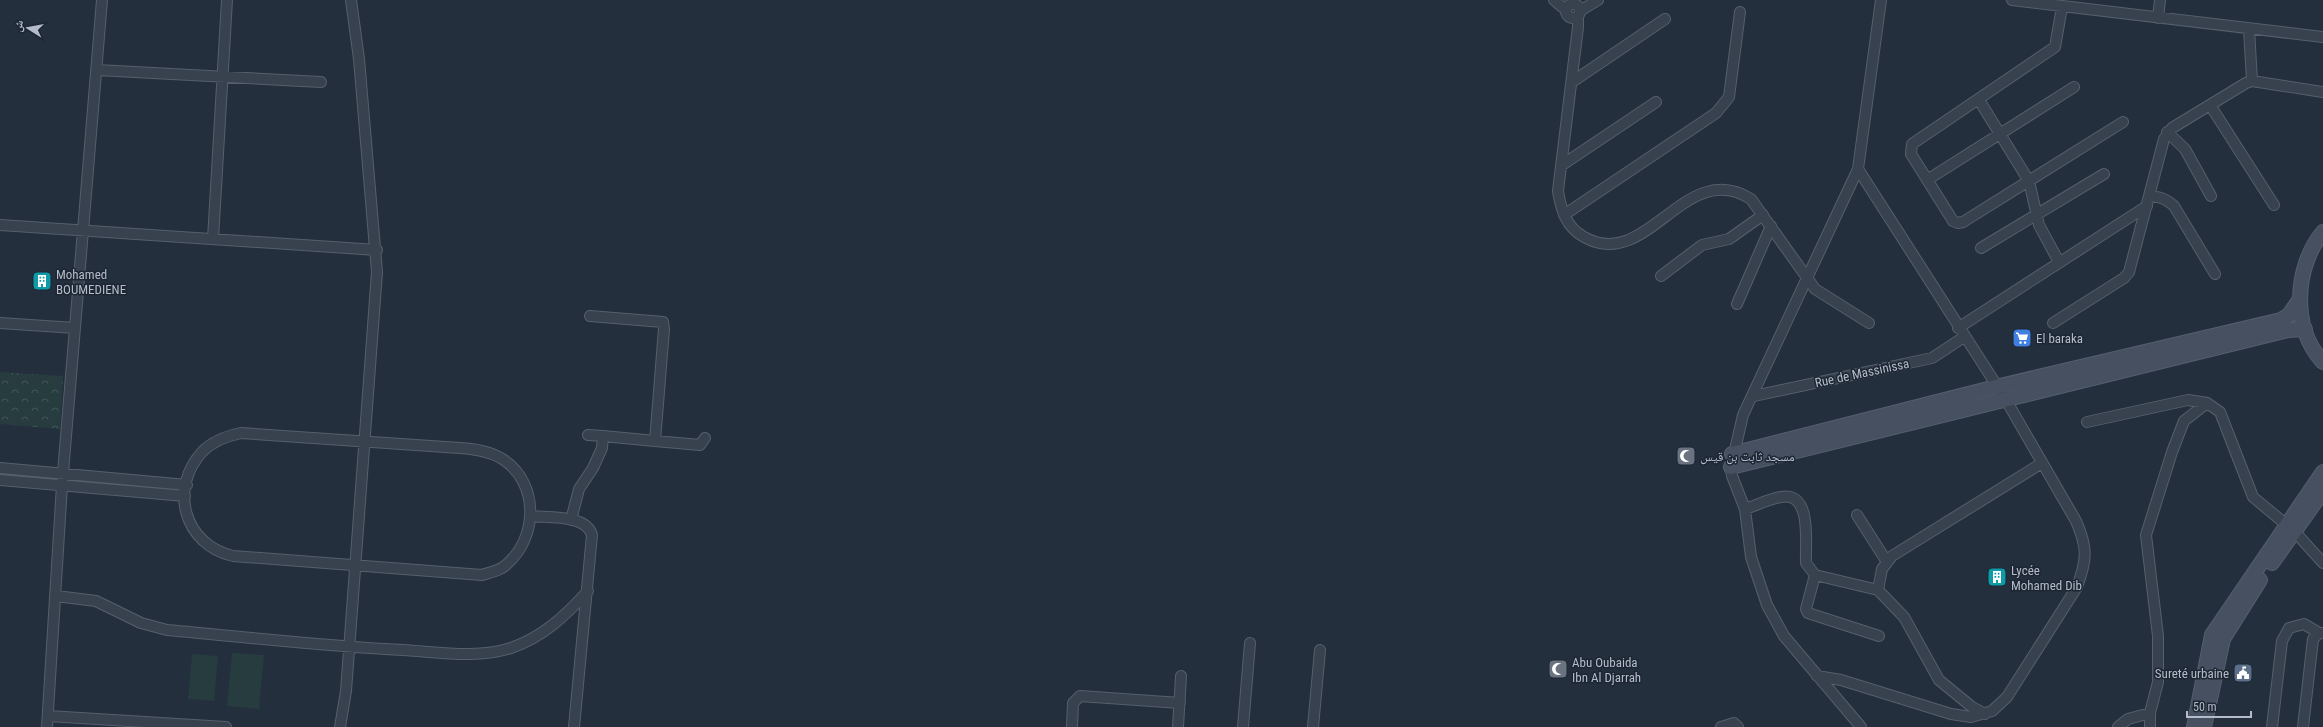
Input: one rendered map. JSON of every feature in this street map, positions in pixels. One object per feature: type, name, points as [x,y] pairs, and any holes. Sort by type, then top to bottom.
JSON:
[{"type":"main road","points":[[2323,232],[2316,241],[2304,269],[2300,299],[2305,329],[2323,362]]},
{"type":"main road","points":[[1731,460],[1996,387],[2281,320],[2289,315],[2300,299]]},
{"type":"main road","points":[[1731,460],[2006,400],[2288,330],[2305,329]]},
{"type":"main road","points":[[2204,727],[2223,639],[2291,529],[2323,472]]},
{"type":"main road","points":[[2194,727],[2212,636],[2291,529],[2323,491]]},
{"type":"street","points":[[47,727],[62,485],[102,0]]},
{"type":"street","points":[[214,239],[227,0]]},
{"type":"street","points":[[340,727],[344,710],[350,647],[377,293],[377,250],[360,67],[351,0]]},
{"type":"street","points":[[1554,0],[1562,7],[1567,8],[1575,5],[1579,14],[1558,191],[1564,216],[1569,225],[1579,234],[1603,244],[1616,245],[1638,236],[1695,196],[1709,190],[1722,188],[1738,191],[1751,199],[1806,279],[1825,297],[1869,323]]},
{"type":"street","points":[[1579,14],[1598,0]]},
{"type":"street","points":[[1861,727],[1784,636],[1767,604],[1751,557],[1745,510],[1732,476],[1731,460],[1743,415],[1754,396],[1806,279],[1858,169],[1881,0]]},
{"type":"street","points":[[2012,0],[2323,37]]},
{"type":"street","points":[[2158,18],[2160,0]]},
{"type":"street","points":[[2062,7],[2055,47],[1912,144],[1911,154],[1953,221],[1958,223],[2029,181],[2123,122]]},
{"type":"street","points":[[1564,216],[1716,113],[1725,104],[1731,89],[1740,12]]},
{"type":"street","points":[[1572,82],[1664,18]]},
{"type":"street","points":[[2249,29],[2252,82]]},
{"type":"street","points":[[97,70],[321,82]]},
{"type":"street","points":[[2053,323],[2124,278],[2131,266],[2167,132],[2246,83],[2252,82],[2323,92]]},
{"type":"street","points":[[1927,180],[2074,87]]},
{"type":"street","points":[[1979,100],[2029,181],[2036,217],[2059,262]]},
{"type":"street","points":[[1562,166],[1656,102]]},
{"type":"street","points":[[2210,105],[2274,205]]},
{"type":"street","points":[[2167,132],[2185,149],[2211,196]]},
{"type":"street","points":[[1817,676],[1841,680],[1951,714],[1971,717],[1992,711],[2007,697],[2077,587],[2084,570],[2086,554],[2083,537],[2006,400],[1958,328],[1858,169]]},
{"type":"street","points":[[1982,248],[2036,217],[2104,174]]},
{"type":"street","points":[[1958,328],[2059,262],[2148,201],[2158,196],[2168,200],[2174,206],[2215,274]]},
{"type":"street","points":[[1661,276],[1702,245],[1729,239],[1763,215]]},
{"type":"street","points":[[0,225],[377,250]]},
{"type":"street","points":[[1737,304],[1771,226]]},
{"type":"street","points":[[590,316],[662,322],[664,329],[655,441]]},
{"type":"street","points":[[0,323],[76,328]]},
{"type":"street","name":"Rue de Massinissa","points":[[1754,396],[1932,358],[1964,337]]},
{"type":"street","points":[[2087,422],[2188,400],[2207,403],[2220,412],[2253,497],[2291,529],[2323,563]]},
{"type":"street","points":[[2150,727],[2150,713],[2158,682],[2158,636],[2146,535],[2172,452],[2184,421],[2207,403]]},
{"type":"street","points":[[241,434],[365,440],[472,449],[495,455],[505,460],[516,472],[530,496],[531,516],[529,527],[519,550],[507,564],[497,571],[482,575],[465,575],[356,564],[233,556],[211,549],[194,532],[188,523],[185,509],[185,496],[195,462],[203,451],[226,437],[241,434]]},
{"type":"street","points":[[588,435],[700,444],[705,438]]},
{"type":"street","points":[[571,520],[579,489],[593,468],[602,448],[603,436]]},
{"type":"street","points":[[1878,590],[1882,569],[1892,556],[2042,463]]},
{"type":"street","points":[[0,468],[187,485]]},
{"type":"street","points":[[0,480],[185,496]]},
{"type":"street","points":[[1745,510],[1782,496],[1798,502],[1805,513],[1806,563],[1815,574],[1878,590],[1904,617],[1940,680],[1972,707],[1985,714]]},
{"type":"street","points":[[1857,515],[1887,562]]},
{"type":"street","points":[[531,516],[571,520],[586,526],[592,534],[588,591],[574,727]]},
{"type":"street","points":[[1815,574],[1806,609],[1808,613],[1879,636]]},
{"type":"street","points":[[56,596],[96,600],[141,623],[167,630],[350,647],[468,654],[510,648],[529,641],[546,631],[565,616],[588,591]]},
{"type":"street","points":[[2272,727],[2282,641],[2289,628],[2304,624],[2321,633],[2313,640],[2303,727]]},
{"type":"street","points":[[1243,727],[1250,643]]},
{"type":"street","points":[[1313,727],[1320,650]]},
{"type":"street","points":[[1178,727],[1181,676]]},
{"type":"street","points":[[1835,698],[1841,680]]},
{"type":"street","points":[[1072,727],[1073,703],[1080,696],[1180,703]]},
{"type":"street","points":[[2118,727],[2128,719],[2150,713]]},
{"type":"street","points":[[48,716],[226,727]]},
{"type":"street","points":[[1721,727],[1734,723],[1738,727]]},
{"type":"green space","points":[[0,372],[63,376],[60,429],[0,424]]},
{"type":"green space","points":[[232,653],[264,655],[259,709],[227,706]]},
{"type":"green space","points":[[192,654],[218,656],[214,701],[188,699]]},
{"type":"place","name":"Mohamed BOUMEDIENE","points":[[42,281]]},
{"type":"place","name":"El baraka","points":[[2022,338]]},
{"type":"place","name":"مسجد ثابت بن قيس","points":[[1686,456]]},
{"type":"place","name":"Lycée Mohamed Dib","points":[[1997,577]]},
{"type":"place","name":"Abu Oubaida Ibn Al Djarrah","points":[[1558,669]]},
{"type":"place","name":"Sureté urbaine","points":[[2243,673]]}]
